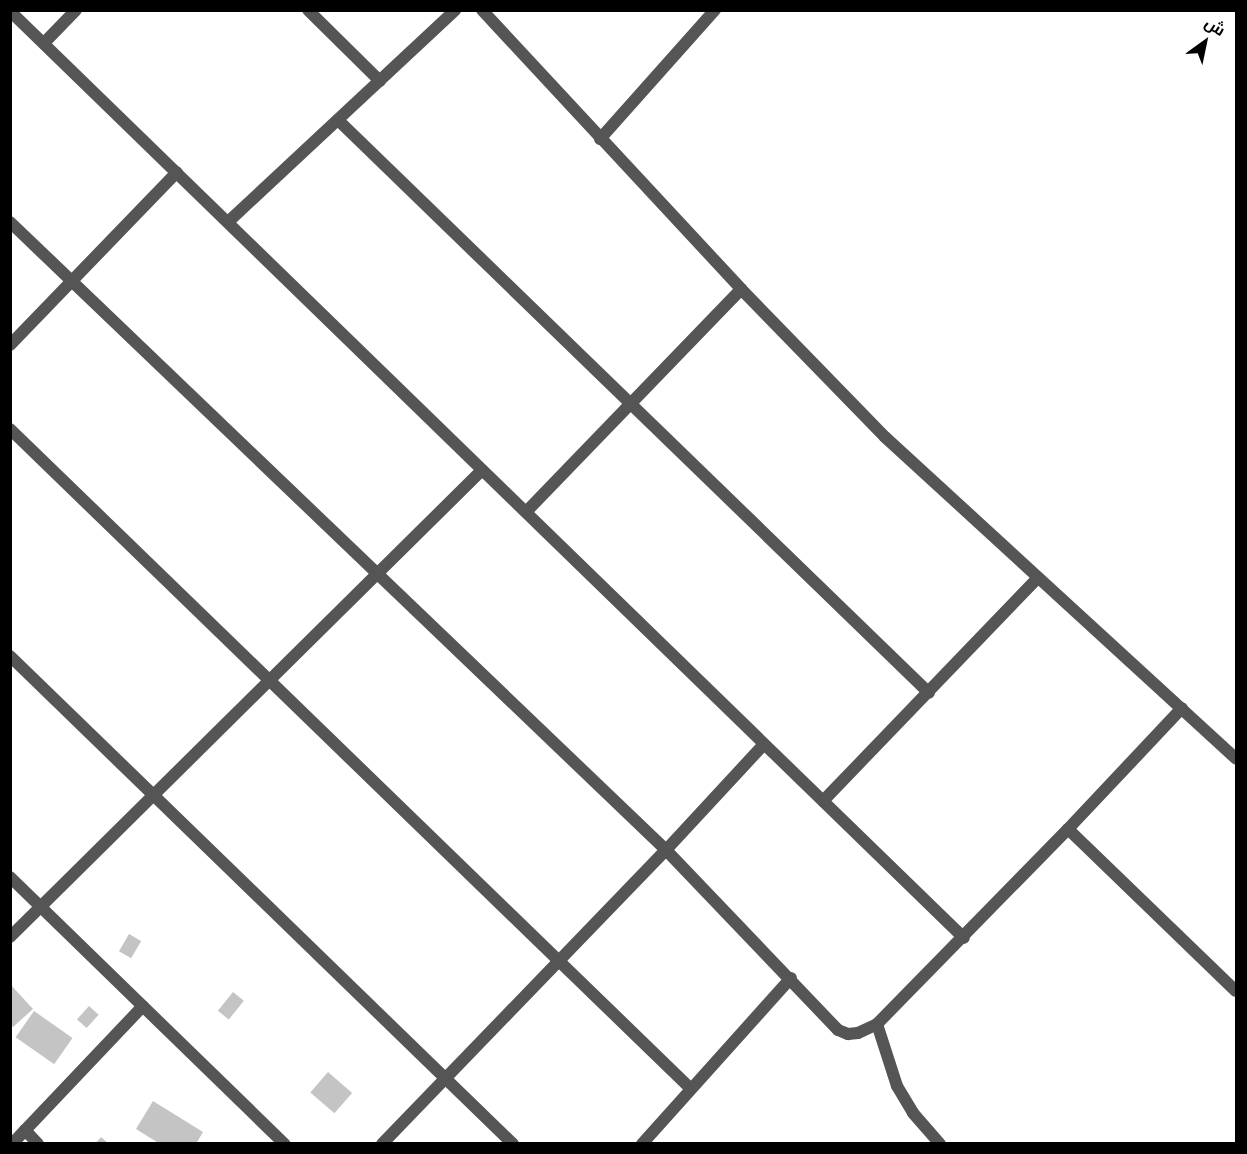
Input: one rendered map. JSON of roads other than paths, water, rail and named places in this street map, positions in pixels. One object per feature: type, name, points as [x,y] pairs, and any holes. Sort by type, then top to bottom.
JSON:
[{"type":"street","points":[[44,43],[76,10]]},
{"type":"street","points":[[308,10],[380,81]]},
{"type":"street","points":[[228,222],[455,10]]},
{"type":"street","points":[[482,10],[741,289],[885,437],[1037,579],[1236,759]]},
{"type":"street","points":[[600,139],[715,10]]},
{"type":"street","points":[[10,11],[964,938]]},
{"type":"street","points":[[338,120],[928,693]]},
{"type":"street","points":[[10,345],[177,172]]},
{"type":"street","points":[[10,222],[666,850],[791,978],[829,1023],[838,1030],[848,1034],[858,1033],[877,1024],[964,938],[1182,708]]},
{"type":"street","points":[[526,512],[741,289]]},
{"type":"street","points":[[10,429],[691,1089]]},
{"type":"street","points":[[10,937],[482,470]]},
{"type":"street","points":[[823,801],[1037,579]]},
{"type":"street","points":[[10,656],[513,1143]]},
{"type":"street","points":[[382,1143],[666,850],[764,744]]},
{"type":"street","points":[[1068,829],[1236,991]]},
{"type":"street","points":[[10,877],[285,1143]]},
{"type":"street","points":[[642,1143],[791,978]]},
{"type":"street","points":[[12,1143],[143,1006]]},
{"type":"street","points":[[877,1024],[897,1086],[913,1113],[940,1143]]},
{"type":"street","points":[[25,1130],[38,1143]]}]
